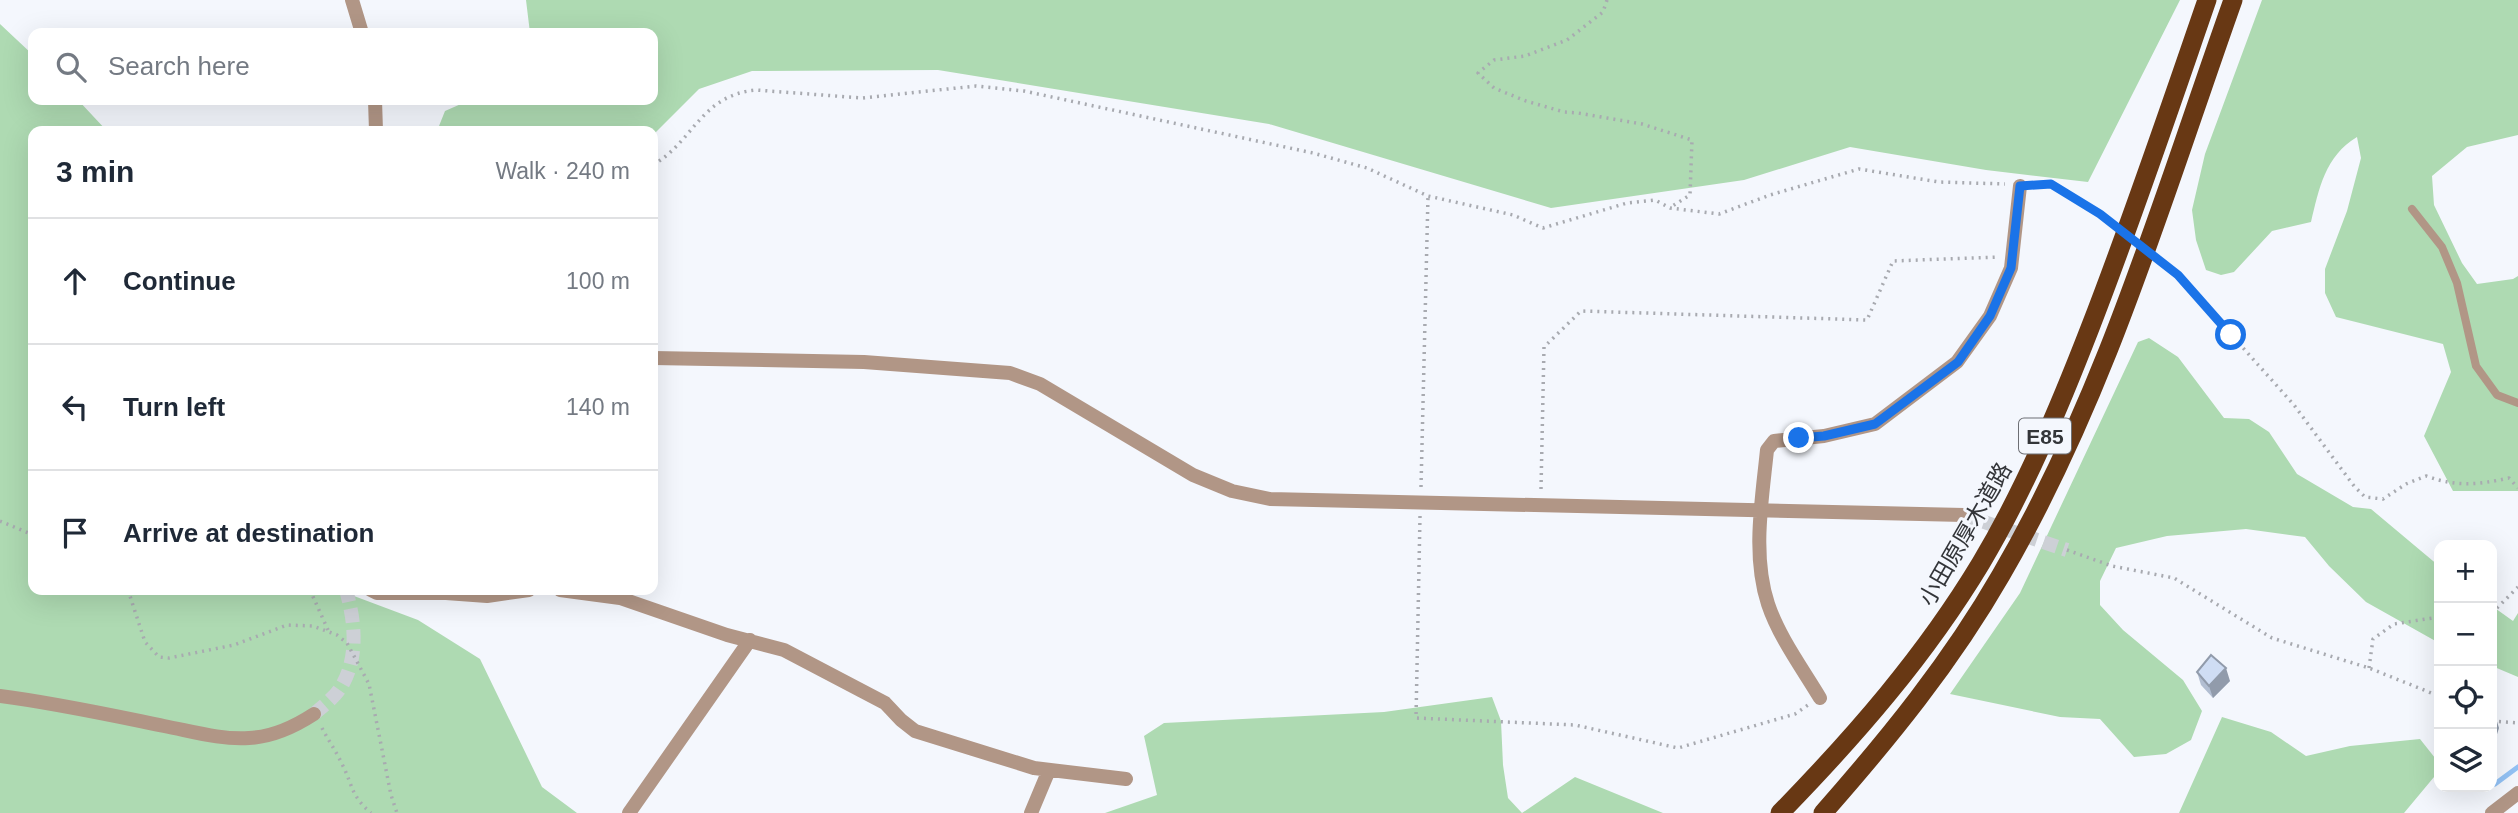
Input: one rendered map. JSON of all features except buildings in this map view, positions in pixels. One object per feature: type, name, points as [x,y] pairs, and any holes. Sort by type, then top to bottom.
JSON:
[{"type":"highway","name":"小田原厚木道路","points":[[1780,813],[1882,703],[1928,644],[1981,562],[2030,471],[2114,267],[2207,0]]},
{"type":"highway","name":"E85","points":[[1824,813],[1904,719],[1950,657],[2001,576],[2052,480],[2135,278],[2232,0]]},
{"type":"street","points":[[352,0],[360,28]]},
{"type":"street","points":[[375,105],[376,126]]},
{"type":"street","points":[[1819,698],[1768,605],[1759,566],[1767,450],[1774,441],[1824,436],[1875,424],[1958,362],[1990,316],[2011,268],[2020,186]]},
{"type":"street","points":[[658,358],[864,362],[1010,373],[1040,384],[1193,475],[1232,491],[1270,499],[1964,515]]},
{"type":"street","points":[[473,595],[494,595]]},
{"type":"street","points":[[623,595],[727,635],[785,650],[885,703],[915,731],[1034,768],[1126,779]]},
{"type":"street","points":[[629,813],[750,640]]},
{"type":"street","points":[[0,696],[60,705],[215,736],[249,738],[277,733],[314,714]]},
{"type":"street","points":[[1031,813],[1049,770]]},
{"type":"street","points":[[2492,813],[2518,793]]},
{"type":"lane","points":[[2412,209],[2442,247],[2457,283],[2476,366],[2497,395],[2518,402]]},
{"type":"path","points":[[1607,0],[1603,12],[1567,40],[1525,56],[1494,60],[1478,73],[1494,88],[1526,101],[1564,112],[1642,124],[1692,140],[1690,195],[1670,208]]},
{"type":"path","points":[[658,162],[667,157],[695,124],[722,99],[743,91],[862,98],[976,86],[1024,91],[1313,153],[1367,168],[1428,196],[1513,215],[1543,228],[1627,203],[1655,200],[1670,208],[1719,214],[1770,195],[1859,169],[1940,182],[2020,186],[2051,184],[2100,214],[2178,275],[2294,405],[2365,497],[2383,499],[2406,484],[2426,476],[2446,483],[2474,485],[2509,478],[2518,488]]},
{"type":"path","points":[[1428,196],[1416,718],[1575,724],[1678,748],[1795,714],[1819,698]]},
{"type":"path","points":[[1541,505],[1544,347],[1581,311],[1867,320],[1892,261],[2012,256]]},
{"type":"path","points":[[0,521],[28,533]]},
{"type":"path","points":[[2067,550],[2112,566],[2174,578],[2272,638],[2369,668],[2434,694]]},
{"type":"path","points":[[2497,607],[2518,587]]},
{"type":"path","points":[[130,595],[145,642],[159,657],[169,658],[234,645],[287,625],[313,626],[328,630],[346,643],[369,684],[391,796],[397,813]]},
{"type":"path","points":[[312,595],[328,630]]},
{"type":"path","points":[[2369,668],[2373,639],[2394,624],[2434,618]]},
{"type":"path","points":[[314,714],[344,766],[351,790],[371,813]]},
{"type":"path","points":[[2497,721],[2518,723]]},
{"type":"green space","points":[[526,0],[2180,0],[2088,182],[1986,170],[1850,147],[1744,180],[1551,208],[1269,124],[938,70],[752,71],[699,89],[658,130],[658,126],[439,126],[445,111],[459,105],[658,105],[658,28],[529,28]]},
{"type":"green space","points":[[2262,0],[2518,0],[2518,135],[2467,147],[2432,176],[2434,205],[2462,263],[2477,284],[2518,276],[2518,491],[2453,491],[2424,436],[2451,372],[2443,344],[2336,317],[2325,293],[2325,269],[2347,211],[2361,158],[2357,137],[2337,154],[2330,164],[2311,222],[2272,231],[2234,272],[2221,275],[2206,270],[2196,240],[2192,210],[2205,154]]},
{"type":"green space","points":[[0,24],[28,50],[28,105],[83,105],[102,126],[28,126],[28,595],[351,595],[418,620],[480,659],[542,787],[577,813],[0,813]]},
{"type":"green space","points":[[2149,338],[2178,357],[2224,418],[2249,419],[2269,432],[2297,474],[2353,507],[2371,509],[2434,562],[2434,640],[2366,602],[2329,566],[2305,537],[2246,529],[2167,536],[2116,548],[2100,581],[2100,605],[2123,630],[2183,680],[2202,711],[2191,740],[2166,754],[2134,757],[2100,719],[2060,717],[1950,694],[2020,593],[2138,342]]},
{"type":"green space","points":[[2497,610],[2513,621],[2518,613],[2518,677],[2497,668]]},
{"type":"green space","points":[[1492,697],[1501,721],[1508,798],[1522,813],[1105,813],[1157,795],[1144,736],[1164,723],[1384,712]]},
{"type":"green space","points":[[2222,717],[2271,732],[2306,756],[2350,746],[2420,739],[2434,757],[2434,777],[2404,813],[2179,813]]},
{"type":"green space","points":[[1575,777],[1663,813],[1522,813]]},
{"type":"waterway","points":[[2497,783],[2518,767]]},
{"type":"tunnel","points":[[1964,515],[2067,550]]},
{"type":"tunnel","points":[[314,714],[338,691],[351,664],[354,639],[347,595]]},
{"type":"route","points":[[1799,438],[1824,436],[1875,424],[1958,362],[1990,316],[2011,268],[2020,186],[2051,184],[2100,214],[2178,275],[2231,335]]}]
